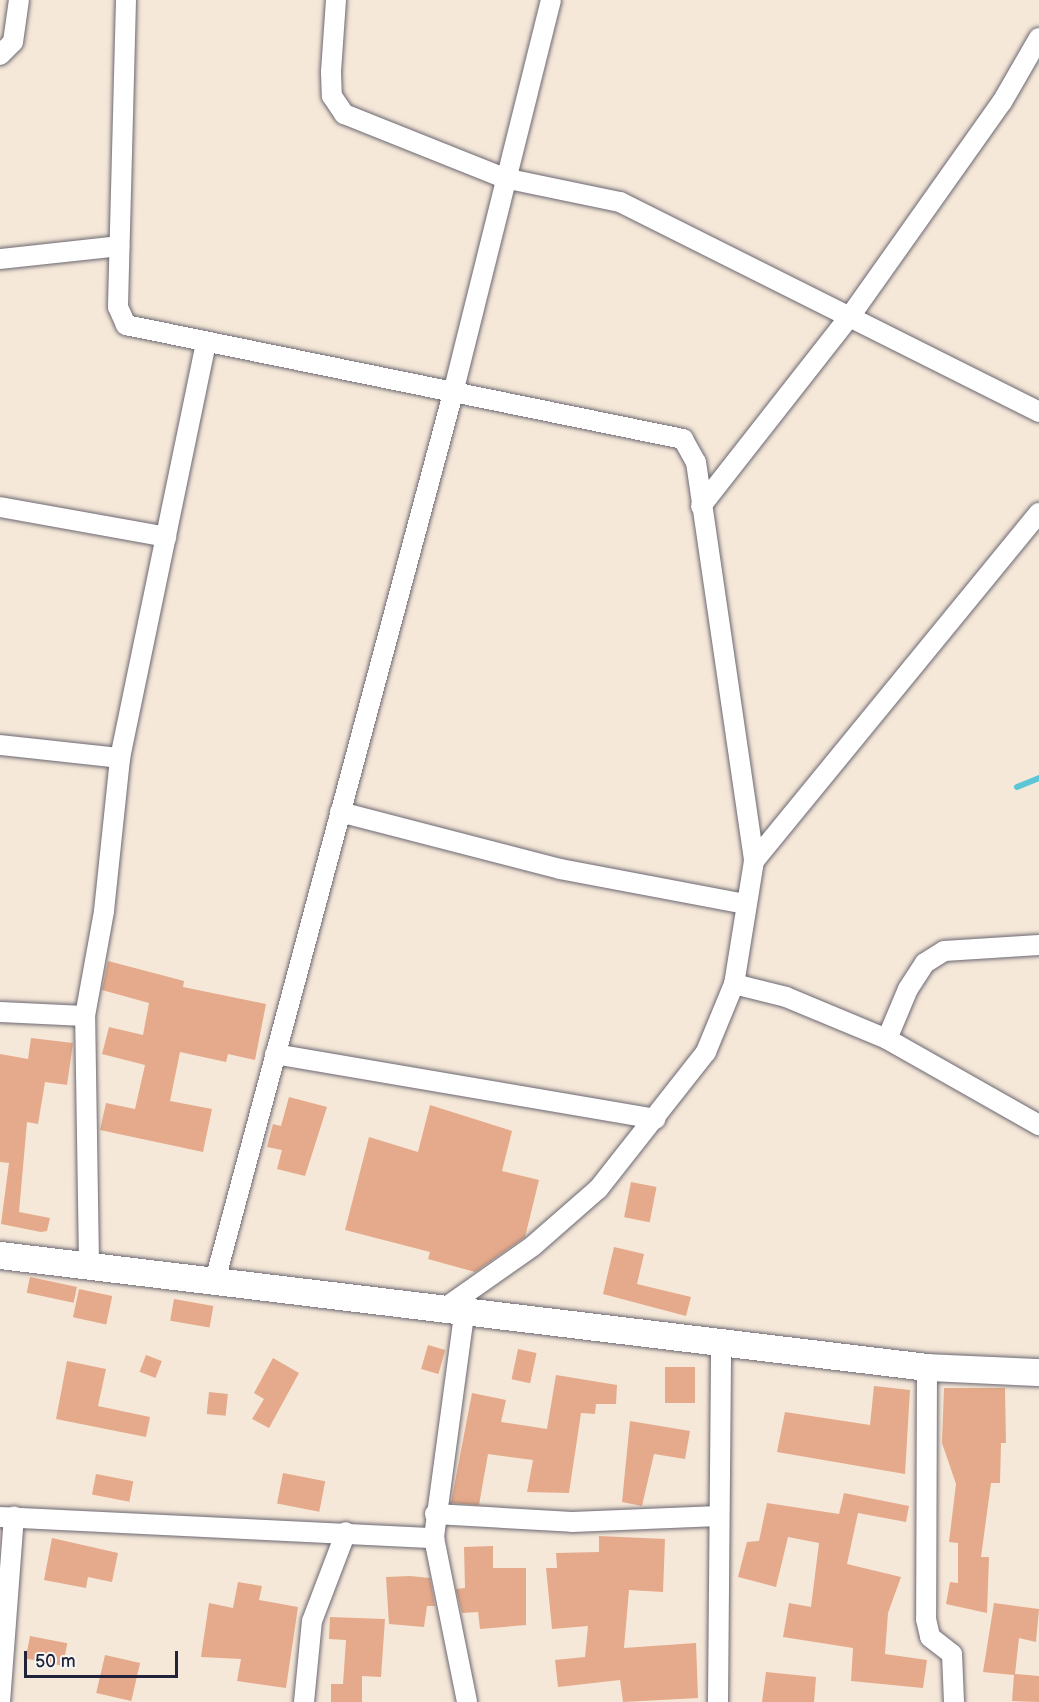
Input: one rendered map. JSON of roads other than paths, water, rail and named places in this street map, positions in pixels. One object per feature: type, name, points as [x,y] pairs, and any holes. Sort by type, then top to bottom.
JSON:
[{"type":"street","points":[[0,55],[13,42],[19,0]]},
{"type":"street","points":[[126,0],[118,307],[126,324],[206,343],[683,439],[696,462],[754,861],[734,984],[706,1052],[598,1189],[452,1313],[434,1538],[467,1702]]},
{"type":"street","points":[[336,0],[331,72],[332,96],[344,114],[504,178],[620,202],[851,315],[1039,412]]},
{"type":"street","points":[[214,1284],[453,393],[504,178],[551,0]]},
{"type":"street","points":[[701,506],[851,315],[1002,102],[1038,41]]},
{"type":"street","points":[[0,259],[120,246]]},
{"type":"street","points":[[89,1263],[85,1016],[104,911],[120,758],[206,343]]},
{"type":"street","points":[[0,507],[166,537]]},
{"type":"street","points":[[754,861],[1039,513]]},
{"type":"street","points":[[0,745],[120,758]]},
{"type":"street","points":[[340,812],[560,869],[746,904]]},
{"type":"street","points":[[887,1039],[908,989],[925,963],[944,951],[1039,945]]},
{"type":"street","points":[[734,984],[786,997],[887,1039],[1039,1125]]},
{"type":"street","points":[[0,1012],[85,1016]]},
{"type":"street","points":[[275,1054],[655,1119]]},
{"type":"street","points":[[0,1255],[89,1263],[214,1284],[452,1313],[722,1341],[927,1367],[1039,1372]]},
{"type":"street","points":[[718,1702],[722,1341]]},
{"type":"street","points":[[927,1367],[926,1619],[930,1637],[952,1654],[954,1702]]},
{"type":"street","points":[[435,1514],[572,1522],[719,1516]]},
{"type":"street","points":[[0,1702],[7,1517],[434,1538]]},
{"type":"street","points":[[303,1702],[312,1621],[346,1532]]},
{"type":"waterway","points":[[1017,787],[1039,778]]}]
